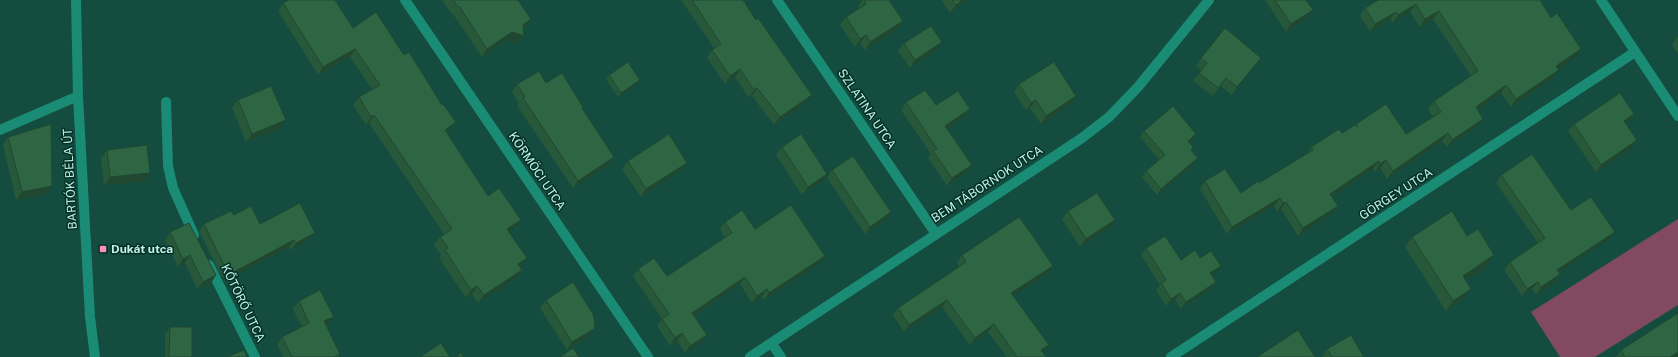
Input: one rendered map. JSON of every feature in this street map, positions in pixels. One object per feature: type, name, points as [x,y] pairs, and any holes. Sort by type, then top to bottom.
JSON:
[{"type":"street","name":"BARTÓK BÉLA ÚT","points":[[76,0],[78,96],[90,309],[95,357]]},
{"type":"street","name":"KÖRMÖCI UTCA","points":[[405,0],[648,357]]},
{"type":"street","name":"SZLATINA UTCA","points":[[776,0],[936,234]]},
{"type":"street","name":"BEM TÁBORNOK UTCA","points":[[750,357],[772,344],[1082,138],[1109,117],[1138,87],[1210,0]]},
{"type":"street","points":[[1601,0],[1678,116]]},
{"type":"street","name":"GÖRGEY UTCA","points":[[1171,357],[1635,52]]},
{"type":"street","points":[[0,130],[78,96]]},
{"type":"street","name":"KŐTÖRŐ UTCA","points":[[166,102],[168,166],[173,188],[201,250],[255,357]]},
{"type":"street","points":[[772,344],[781,357]]},
{"type":"shaded area","points":[[1678,219],[1678,305],[1595,357],[1560,357],[1531,312]]},
{"type":"building","points":[[288,0],[335,0],[353,28],[376,12],[404,55],[409,52],[442,105],[443,104],[456,122],[445,130],[488,196],[499,188],[521,220],[507,229],[527,258],[518,264],[522,270],[484,295],[477,286],[471,290],[445,250],[448,248],[440,237],[452,229],[374,115],[371,117],[359,97],[380,85],[355,49],[323,67],[283,3]]},
{"type":"building","points":[[453,0],[518,0],[531,19],[523,25],[524,36],[512,32],[487,49],[459,6],[458,7]]},
{"type":"building","points":[[692,0],[743,0],[756,20],[758,18],[812,95],[780,117],[757,88],[754,90],[740,69],[730,76],[712,50],[721,44]]},
{"type":"building","points":[[864,0],[889,0],[903,21],[870,42],[866,35],[860,39],[846,17],[866,4]]},
{"type":"building","points":[[952,0],[962,0],[956,5]]},
{"type":"building","points":[[1275,0],[1306,0],[1313,10],[1291,24]]},
{"type":"building","points":[[1378,0],[1540,0],[1551,18],[1557,13],[1581,49],[1556,66],[1559,70],[1516,99],[1506,85],[1476,107],[1483,119],[1452,140],[1448,133],[1393,171],[1386,160],[1380,164],[1379,161],[1330,194],[1338,206],[1303,228],[1286,202],[1283,203],[1280,198],[1232,227],[1205,181],[1225,169],[1241,193],[1258,181],[1259,183],[1313,150],[1311,147],[1339,129],[1342,133],[1355,125],[1358,127],[1356,124],[1386,104],[1406,134],[1441,112],[1434,101],[1478,71],[1439,11],[1425,19],[1416,4],[1398,15],[1396,12],[1375,24],[1365,8]]},
{"type":"building","points":[[931,26],[942,42],[915,60],[904,43]]},
{"type":"building","points":[[1225,28],[1261,58],[1237,87],[1226,78],[1218,88],[1199,73],[1207,63],[1201,58]]},
{"type":"building","points":[[628,62],[640,80],[621,93],[609,75]]},
{"type":"building","points":[[1054,62],[1076,96],[1046,116],[1036,100],[1031,103],[1019,84]]},
{"type":"building","points":[[539,71],[546,83],[562,73],[583,107],[582,108],[614,157],[578,181],[523,98],[525,97],[517,84]]},
{"type":"building","points":[[271,86],[286,120],[252,134],[238,100]]},
{"type":"building","points":[[925,90],[936,105],[958,91],[970,109],[945,126],[972,165],[952,178],[933,151],[937,149],[906,102]]},
{"type":"building","points":[[1620,93],[1634,114],[1624,121],[1637,140],[1601,165],[1574,124]]},
{"type":"building","points":[[1173,106],[1196,134],[1188,141],[1193,147],[1191,150],[1198,158],[1161,189],[1146,171],[1165,155],[1144,131]]},
{"type":"building","points":[[51,124],[52,186],[22,192],[8,137]]},
{"type":"building","points":[[669,134],[687,163],[646,189],[628,161]]},
{"type":"building","points":[[801,134],[827,174],[808,187],[782,147]]},
{"type":"building","points":[[147,145],[150,173],[110,177],[107,150]]},
{"type":"building","points":[[1532,154],[1571,210],[1591,197],[1615,232],[1557,270],[1560,274],[1541,287],[1538,282],[1527,289],[1510,262],[1545,238],[1501,175]]},
{"type":"building","points":[[853,156],[891,212],[870,227],[832,170]]},
{"type":"building","points":[[1097,193],[1115,220],[1086,239],[1068,211]]},
{"type":"building","points":[[300,203],[315,233],[296,243],[294,240],[232,273],[230,270],[227,271],[204,224],[231,211],[234,215],[251,206],[260,224]]},
{"type":"building","points":[[791,205],[825,256],[769,293],[767,289],[757,296],[745,277],[692,313],[707,335],[690,346],[682,333],[675,338],[662,319],[669,314],[638,269],[654,258],[667,276],[732,233],[725,222],[742,210],[755,229]]},
{"type":"building","points":[[1452,211],[1467,236],[1478,229],[1494,255],[1463,276],[1471,289],[1453,301],[1412,237]]},
{"type":"building","points":[[1019,217],[1053,266],[1011,293],[1049,345],[1041,350],[1046,357],[1017,357],[994,324],[975,338],[947,300],[909,325],[898,308],[966,262],[962,255]]},
{"type":"building","points":[[189,223],[216,275],[203,282],[190,255],[183,259],[170,232]]},
{"type":"building","points":[[1165,236],[1181,260],[1195,250],[1200,258],[1211,251],[1221,266],[1210,273],[1216,282],[1186,302],[1180,293],[1171,299],[1161,283],[1166,280],[1146,248]]},
{"type":"building","points":[[573,282],[593,314],[595,322],[594,329],[572,342],[546,300]]},
{"type":"building","points":[[320,290],[334,317],[324,321],[340,354],[335,357],[292,357],[282,337],[309,323],[299,301]]},
{"type":"building","points":[[1678,313],[1678,352],[1670,357],[1625,357],[1621,350]]},
{"type":"building","points":[[170,327],[192,327],[192,357],[169,357]]},
{"type":"building","points":[[1298,330],[1315,357],[1257,357]]},
{"type":"building","points":[[1351,335],[1364,357],[1332,357],[1327,349]]},
{"type":"building","points":[[441,343],[450,357],[420,357]]},
{"type":"building","points":[[573,348],[579,357],[560,357]]},
{"type":"building","points":[[244,350],[247,357],[226,357]]},
{"type":"building","points":[[461,353],[464,357],[456,357]]},
{"type":"place","name":"Dukát utca","points":[[103,249]]}]
